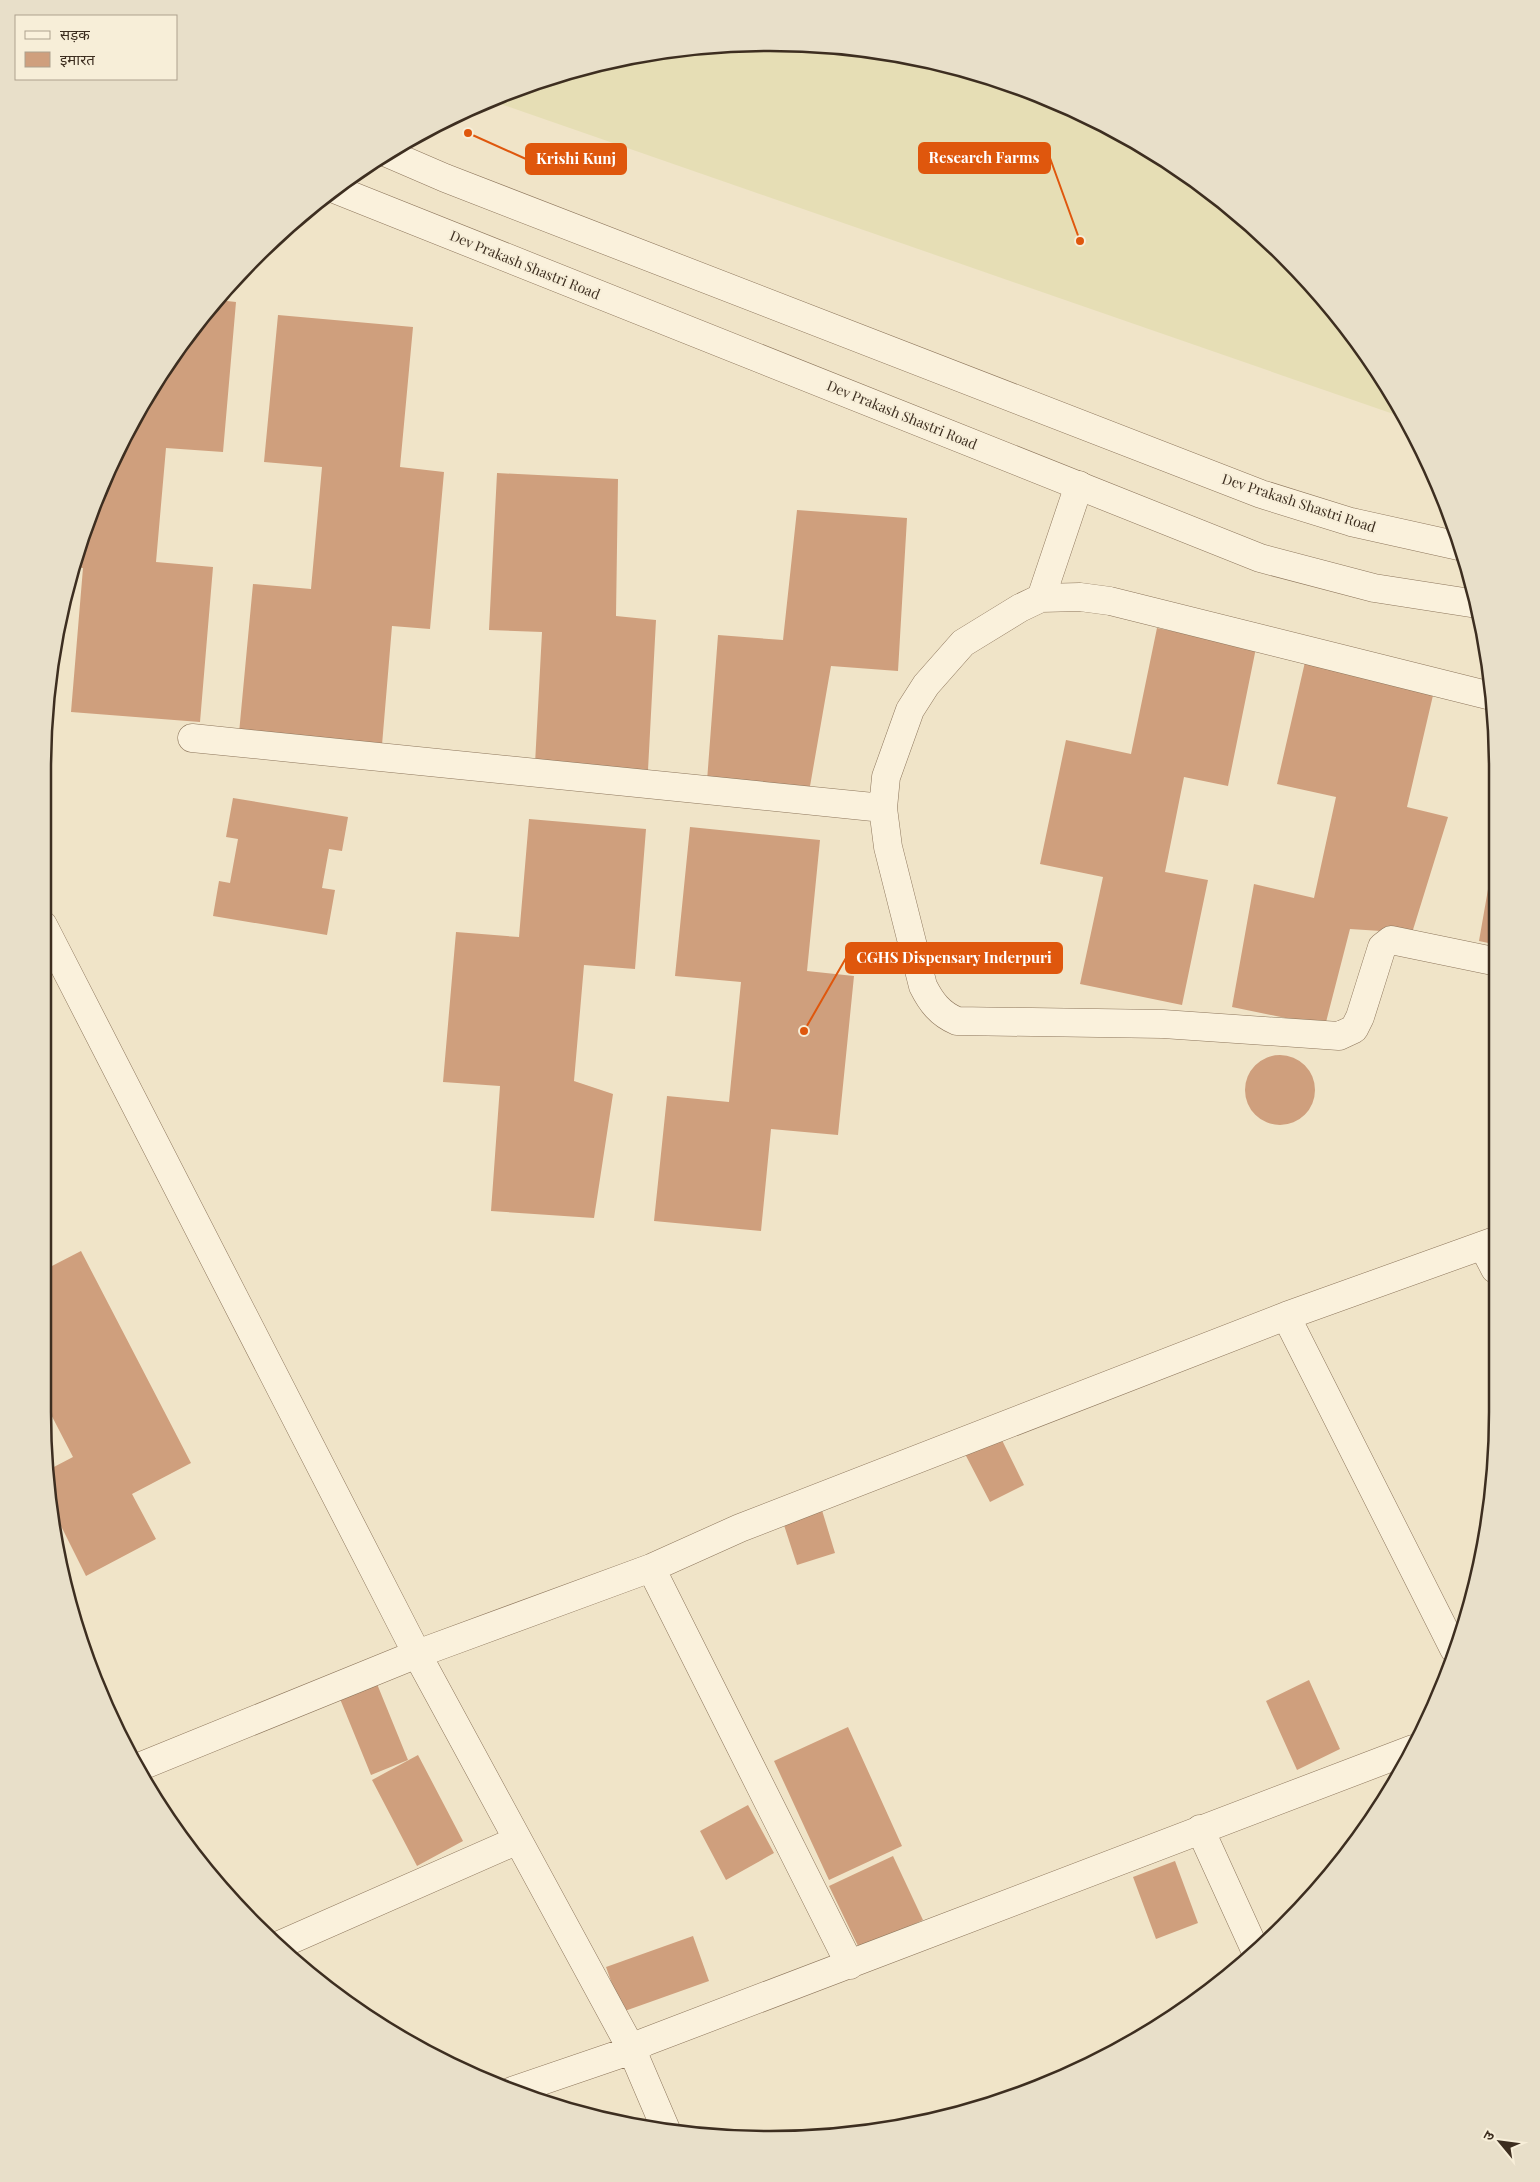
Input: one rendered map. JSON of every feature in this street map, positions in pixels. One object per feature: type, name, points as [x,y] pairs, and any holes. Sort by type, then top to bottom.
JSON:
[{"type":"street","name":"Dev Prakash Shastri Road","points":[[395,157],[1261,494],[1351,522],[1453,545]]},
{"type":"street","name":"Dev Prakash Shastri Road","points":[[343,192],[1260,558],[1374,588],[1468,603]]},
{"type":"street","points":[[1041,598],[1079,485]]},
{"type":"street","points":[[1485,694],[1110,601],[1080,596],[1041,598],[991,625],[963,644],[926,685],[910,710],[897,745],[886,777],[883,808],[888,847],[923,986],[930,1001],[945,1016],[957,1021],[1163,1024],[1339,1036],[1354,1029],[1360,1017],[1382,947],[1391,940],[1489,960]]},
{"type":"street","points":[[192,738],[883,808]]},
{"type":"street","points":[[51,942],[417,1654],[632,2050],[663,2123]]},
{"type":"street","points":[[145,1765],[417,1654],[651,1568],[740,1528],[1286,1316],[1489,1253]]},
{"type":"street","points":[[1286,1316],[1451,1644]]},
{"type":"street","points":[[651,1568],[850,1965]]},
{"type":"street","points":[[524,2087],[632,2050],[646,2042],[1402,1753]]},
{"type":"street","points":[[1200,1829],[1252,1944]]},
{"type":"street","points":[[286,1942],[518,1840]]},
{"type":"shaded area","points":[[770,51],[864,57],[910,65],[1001,89],[1088,125],[1169,172],[1208,200],[1278,262],[1310,296],[1340,332],[1368,371],[1394,414],[500,104],[539,89],[630,65],[676,57]]},
{"type":"building","points":[[226,301],[236,302],[223,452],[166,448],[156,562],[213,567],[200,722],[71,712],[83,568],[81,568],[89,539],[106,495],[125,452],[148,411],[172,371],[200,332]]},
{"type":"building","points":[[278,315],[413,327],[400,467],[444,472],[430,629],[392,626],[382,745],[239,733],[253,584],[311,589],[322,467],[264,462]]},
{"type":"building","points":[[497,473],[618,479],[616,616],[656,620],[648,770],[535,764],[542,632],[489,630]]},
{"type":"building","points":[[797,510],[907,518],[898,671],[831,666],[809,792],[707,781],[718,635],[783,640]]},
{"type":"building","points":[[1157,628],[1256,648],[1228,786],[1184,777],[1165,872],[1208,880],[1182,1005],[1080,984],[1103,877],[1040,864],[1066,740],[1131,754]]},
{"type":"building","points":[[1305,662],[1434,691],[1407,807],[1448,817],[1412,933],[1350,929],[1325,1026],[1232,1007],[1254,884],[1314,898],[1336,797],[1277,784]]},
{"type":"building","points":[[233,798],[348,817],[342,851],[329,849],[322,888],[335,890],[327,935],[213,916],[219,881],[230,883],[238,839],[226,837]]},
{"type":"building","points":[[529,819],[646,829],[635,969],[584,965],[574,1081],[613,1094],[594,1218],[491,1211],[500,1086],[443,1082],[456,932],[519,937]]},
{"type":"building","points":[[690,827],[820,840],[807,971],[854,976],[838,1135],[771,1129],[761,1231],[654,1221],[667,1096],[729,1102],[741,982],[675,976]]},
{"type":"building","points":[[1489,884],[1489,943],[1479,941]]},
{"type":"building","points":[[1273,1055],[1287,1055],[1300,1061],[1309,1070],[1315,1083],[1313,1103],[1305,1115],[1287,1125],[1273,1125],[1260,1119],[1251,1110],[1245,1097],[1245,1083],[1251,1070],[1260,1061]]},
{"type":"building","points":[[81,1251],[191,1463],[132,1494],[156,1539],[86,1576],[60,1524],[57,1506],[54,1467],[73,1457],[51,1415],[51,1266]]},
{"type":"building","points":[[999,1434],[1024,1485],[990,1502],[964,1452]]},
{"type":"building","points":[[821,1507],[835,1553],[797,1565],[782,1519]]},
{"type":"building","points":[[375,1679],[408,1760],[371,1775],[338,1694]]},
{"type":"building","points":[[1309,1680],[1340,1749],[1297,1770],[1266,1701]]},
{"type":"building","points":[[848,1727],[902,1846],[829,1880],[774,1761]]},
{"type":"building","points":[[418,1755],[463,1841],[417,1866],[372,1780]]},
{"type":"building","points":[[748,1805],[774,1853],[726,1880],[700,1831]]},
{"type":"building","points":[[893,1856],[923,1920],[860,1950],[829,1886]]},
{"type":"building","points":[[1175,1861],[1198,1923],[1156,1939],[1133,1877]]},
{"type":"building","points":[[693,1936],[709,1981],[622,2012],[606,1967]]},
{"type":"place","name":"Krishi Kunj","points":[[468,133]]},
{"type":"place","name":"Research Farms","points":[[1080,241]]},
{"type":"place","name":"CGHS Dispensary Inderpuri","points":[[804,1031]]}]
